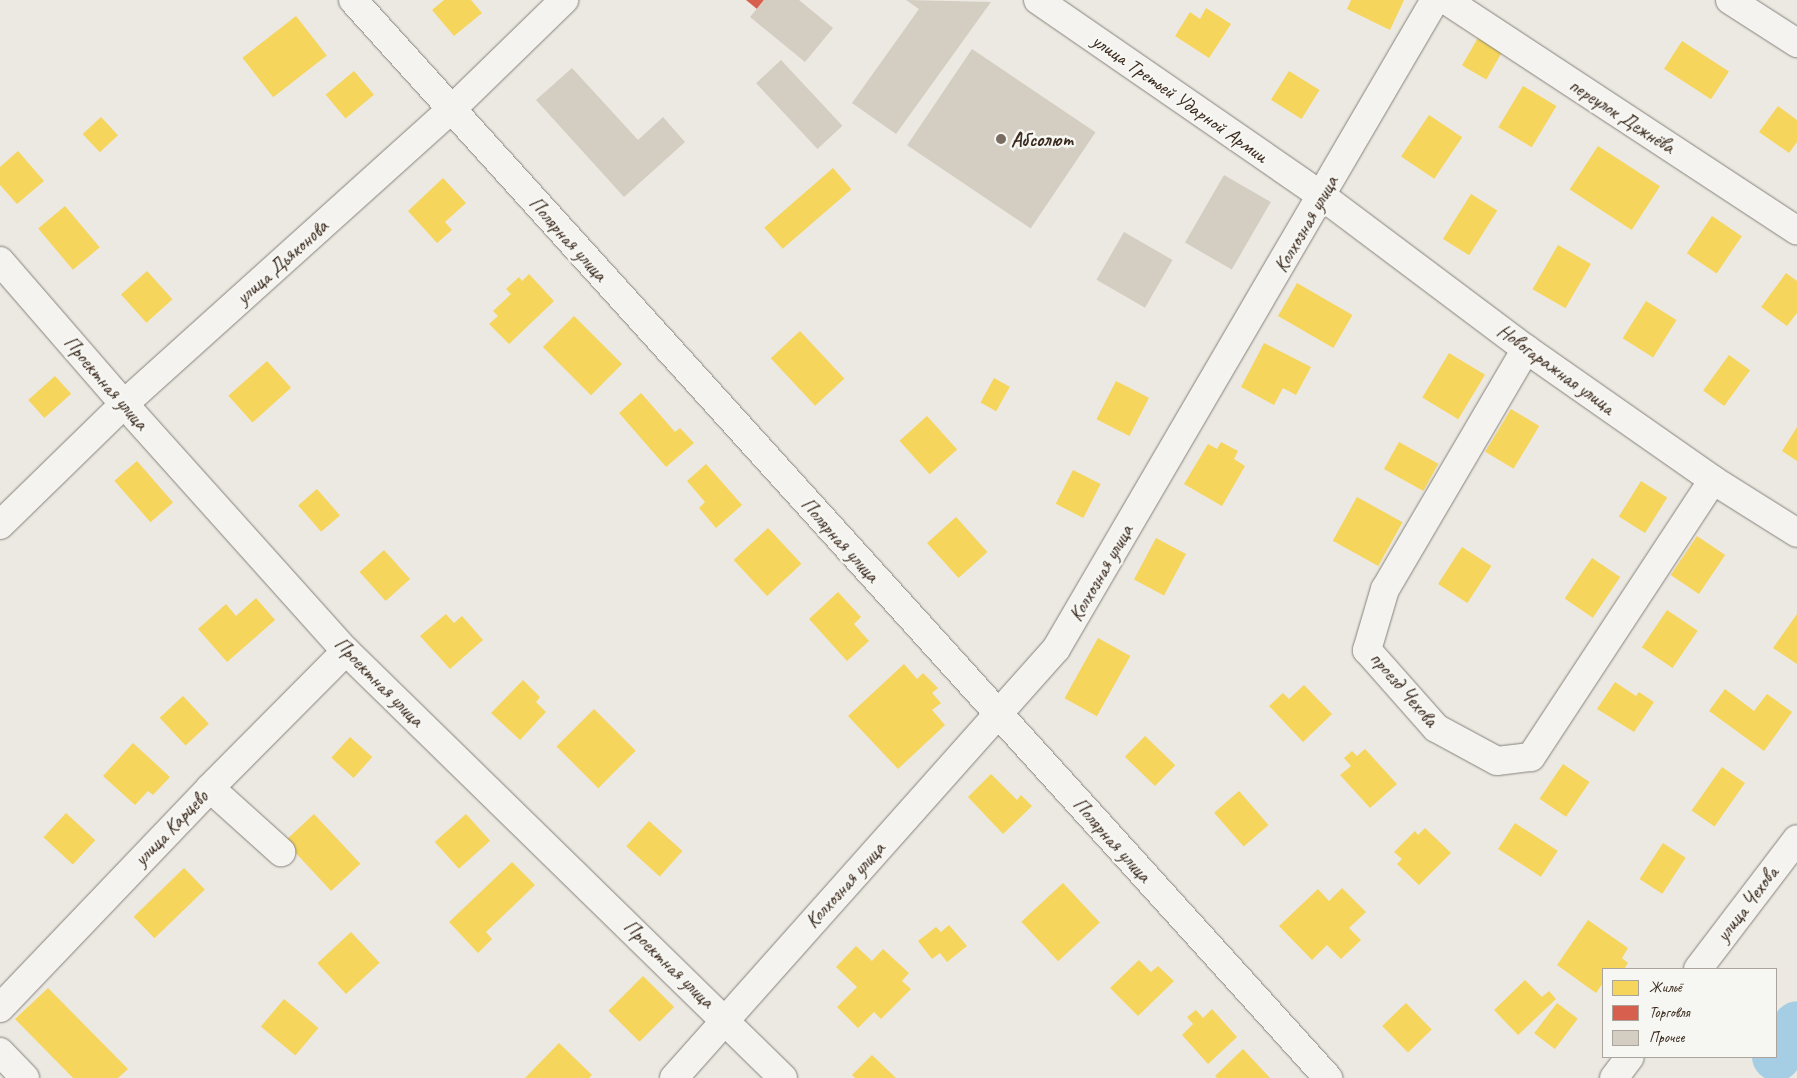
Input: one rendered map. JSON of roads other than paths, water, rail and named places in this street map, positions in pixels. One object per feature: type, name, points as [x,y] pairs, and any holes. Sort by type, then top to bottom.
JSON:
[{"type":"street","name":"Полярная улица","points":[[353,0],[1328,1078]]},
{"type":"street","name":"улица Дьяконова","points":[[0,525],[124,404],[451,110],[564,0]]},
{"type":"street","name":"улица Третьей Ударной Армии","points":[[1038,0],[1322,196]]},
{"type":"street","name":"Колхозная улица","points":[[674,1078],[1056,649],[1435,0]]},
{"type":"street","name":"переулок Дежнёва","points":[[1446,0],[1797,231]]},
{"type":"street","points":[[1730,0],[1797,43]]},
{"type":"street","name":"Новогаражная улица","points":[[1322,196],[1526,349],[1712,480],[1797,533]]},
{"type":"street","name":"Проектная улица","points":[[0,261],[124,404],[346,652],[726,1019],[783,1078]]},
{"type":"street","name":"проезд Чехова","points":[[1526,349],[1386,589],[1367,650],[1436,728],[1496,761],[1531,756],[1712,480]]},
{"type":"street","name":"улица Карцево","points":[[0,1008],[210,788],[346,652]]},
{"type":"street","points":[[210,788],[281,852]]},
{"type":"street","name":"улица Чехова","points":[[1699,968],[1797,839]]},
{"type":"street","points":[[0,1052],[25,1078]]},
{"type":"street","points":[[1614,1078],[1629,1058]]},
{"type":"waterway","points":[[1777,1055],[1797,1025]]},
{"type":"place","name":"Абсолют","points":[[1001,139]]}]
